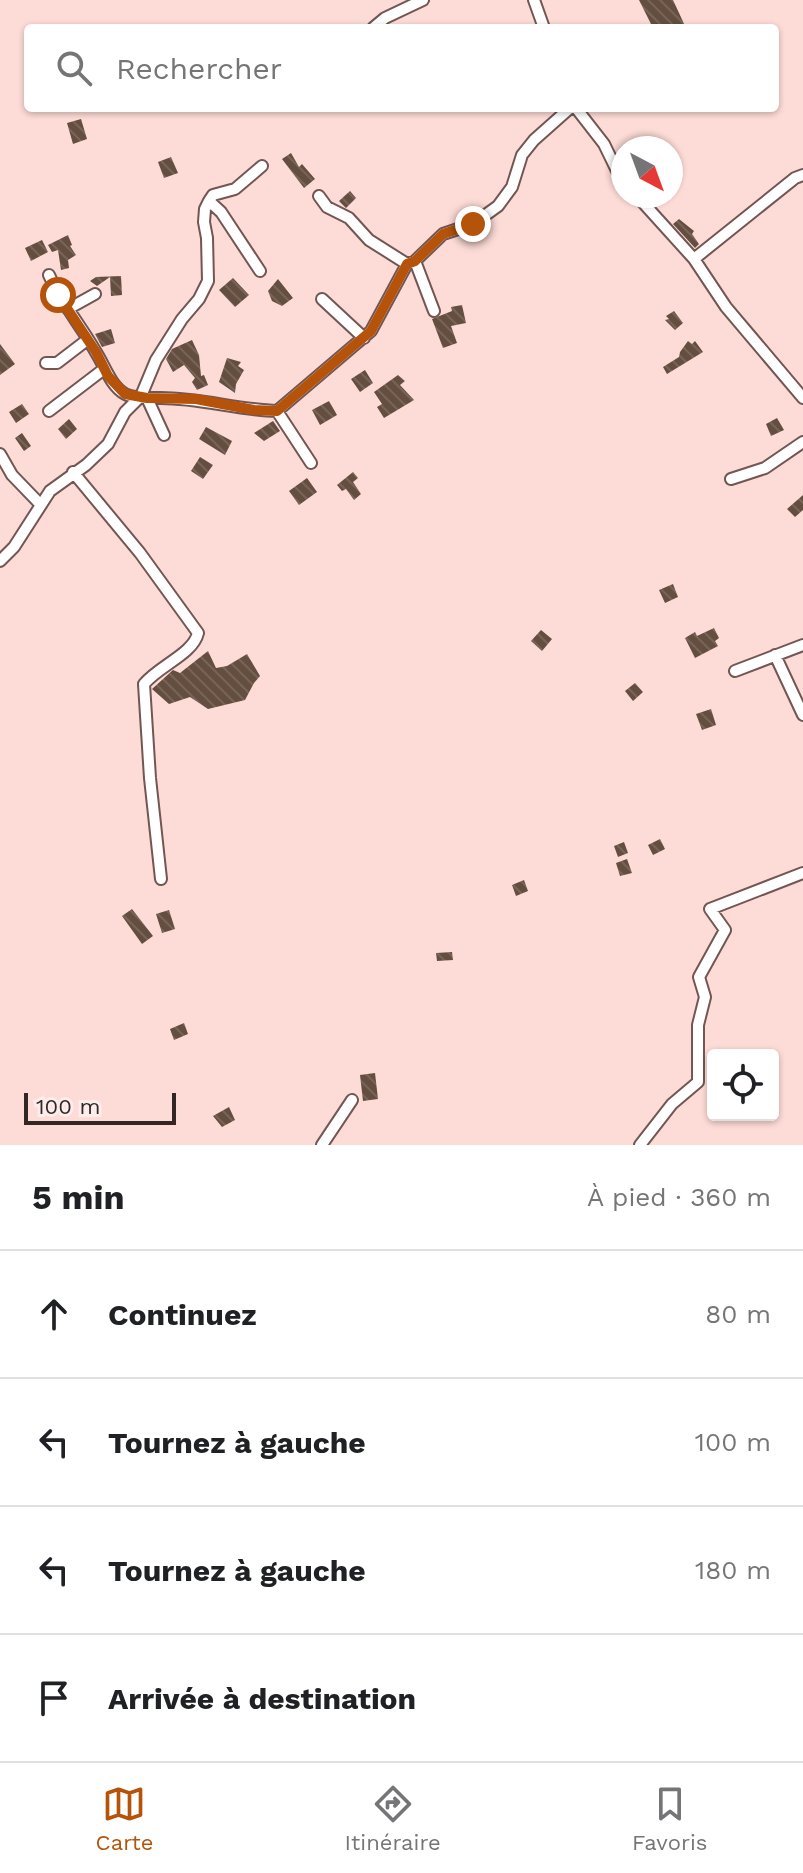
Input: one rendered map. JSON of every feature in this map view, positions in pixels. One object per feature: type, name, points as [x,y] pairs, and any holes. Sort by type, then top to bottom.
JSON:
[{"type":"street","points":[[378,24],[423,0]]},
{"type":"street","points":[[534,0],[543,24]]},
{"type":"street","points":[[49,275],[104,369],[125,394],[196,399],[277,411],[364,338],[384,311],[411,262],[443,234],[473,224],[498,206],[512,187],[522,155],[534,140],[568,112]]},
{"type":"street","points":[[576,112],[604,144],[611,158]]},
{"type":"street","points":[[0,561],[14,547],[50,491],[86,465],[108,444],[125,412],[144,397],[156,360],[208,281],[204,222],[209,201],[213,195],[235,189],[262,166]]},
{"type":"street","points":[[694,259],[795,178],[803,175]]},
{"type":"street","points":[[319,196],[327,207],[349,218],[369,240],[411,262],[434,311]]},
{"type":"street","points":[[209,201],[221,212],[260,271]]},
{"type":"street","points":[[648,208],[694,259],[726,307],[803,398]]},
{"type":"street","points":[[68,309],[95,294]]},
{"type":"street","points":[[322,299],[364,338]]},
{"type":"street","points":[[46,363],[57,363],[87,340]]},
{"type":"street","points":[[49,411],[104,369]]},
{"type":"street","points":[[144,397],[164,435]]},
{"type":"street","points":[[277,411],[311,463]]},
{"type":"street","points":[[731,479],[765,468],[803,442]]},
{"type":"street","points":[[0,454],[12,475],[40,504]]},
{"type":"street","points":[[73,472],[140,553],[198,633],[196,642],[155,670],[144,684],[161,879]]},
{"type":"street","points":[[735,671],[803,645]]},
{"type":"street","points":[[775,655],[803,715]]},
{"type":"street","points":[[640,1145],[672,1104],[698,1082],[698,1025],[705,997],[699,977],[725,930],[710,909],[803,873]]},
{"type":"street","points":[[322,1145],[352,1100]]},
{"type":"building","points":[[639,0],[673,0],[684,24],[651,24]]},
{"type":"building","points":[[81,119],[87,139],[73,144],[67,123]]},
{"type":"building","points":[[291,153],[299,167],[302,164],[315,179],[304,188],[282,159]]},
{"type":"building","points":[[171,157],[178,173],[164,178],[158,162]]},
{"type":"building","points":[[350,191],[356,198],[346,208],[339,201]]},
{"type":"building","points":[[679,219],[694,231],[692,234],[699,244],[695,248],[673,224]]},
{"type":"building","points":[[68,235],[76,255],[68,260],[69,268],[61,270],[58,250],[52,252],[48,245]]},
{"type":"building","points":[[42,240],[48,252],[31,261],[25,248]]},
{"type":"building","points":[[121,276],[122,295],[111,296],[110,277],[97,286],[90,281],[96,277]]},
{"type":"building","points":[[233,278],[249,295],[235,307],[219,290]]},
{"type":"building","points":[[278,279],[293,298],[282,306],[272,301],[268,291]]},
{"type":"building","points":[[462,305],[466,323],[451,326],[457,343],[443,348],[432,319],[452,311],[451,307]]},
{"type":"building","points":[[674,311],[683,323],[675,330],[665,320]]},
{"type":"building","points":[[111,329],[115,343],[102,347],[95,334]]},
{"type":"building","points":[[192,340],[199,355],[201,376],[204,375],[208,385],[197,390],[192,382],[195,378],[184,365],[173,372],[166,359],[172,349]]},
{"type":"building","points":[[688,341],[692,344],[695,341],[703,352],[667,374],[663,367],[679,357]]},
{"type":"building","points":[[0,344],[15,364],[0,375]]},
{"type":"building","points":[[227,358],[241,362],[238,366],[244,370],[235,393],[219,382]]},
{"type":"building","points":[[365,370],[373,383],[360,392],[351,379]]},
{"type":"building","points":[[398,375],[405,381],[400,385],[414,400],[384,418],[377,407],[382,404],[374,392]]},
{"type":"building","points":[[329,401],[337,415],[320,425],[312,410]]},
{"type":"building","points":[[22,404],[29,414],[16,423],[9,412]]},
{"type":"building","points":[[777,418],[784,430],[771,436],[766,424]]},
{"type":"building","points":[[69,419],[77,429],[66,439],[58,429]]},
{"type":"building","points":[[273,421],[280,431],[264,441],[254,433]]},
{"type":"building","points":[[206,427],[232,441],[225,455],[199,439]]},
{"type":"building","points":[[22,433],[31,446],[24,451],[15,438]]},
{"type":"building","points":[[200,457],[213,465],[203,479],[191,471]]},
{"type":"building","points":[[353,472],[358,478],[353,482],[361,494],[354,500],[346,489],[342,491],[337,485]]},
{"type":"building","points":[[307,478],[317,492],[299,505],[289,491]]},
{"type":"building","points":[[803,495],[803,510],[795,517],[787,509]]},
{"type":"building","points":[[673,584],[678,597],[665,603],[659,590]]},
{"type":"building","points":[[714,628],[719,638],[715,641],[718,646],[695,658],[685,638],[695,632],[697,636]]},
{"type":"building","points":[[541,630],[552,639],[542,651],[531,641]]},
{"type":"building","points":[[208,651],[216,668],[227,666],[247,654],[260,676],[245,700],[208,709],[190,697],[169,704],[152,689],[173,670],[180,673]]},
{"type":"building","points":[[635,683],[643,692],[633,701],[625,691]]},
{"type":"building","points":[[711,709],[716,725],[702,730],[696,714]]},
{"type":"building","points":[[660,839],[665,849],[653,855],[648,845]]},
{"type":"building","points":[[624,842],[628,853],[618,857],[614,846]]},
{"type":"building","points":[[627,859],[632,873],[620,876],[616,863]]},
{"type":"building","points":[[524,880],[528,891],[516,896],[512,885]]},
{"type":"building","points":[[132,909],[153,936],[142,944],[122,916]]},
{"type":"building","points":[[169,910],[175,929],[162,933],[156,914]]},
{"type":"building","points":[[452,952],[453,960],[437,961],[436,953]]},
{"type":"building","points":[[184,1023],[188,1034],[174,1040],[170,1029]]},
{"type":"building","points":[[375,1073],[378,1099],[363,1101],[360,1075]]},
{"type":"building","points":[[229,1107],[235,1120],[222,1127],[213,1116]]},
{"type":"route","points":[[58,295],[108,376],[125,394],[147,398],[196,399],[277,411],[371,331],[407,264],[415,261],[443,234],[473,224]]}]
